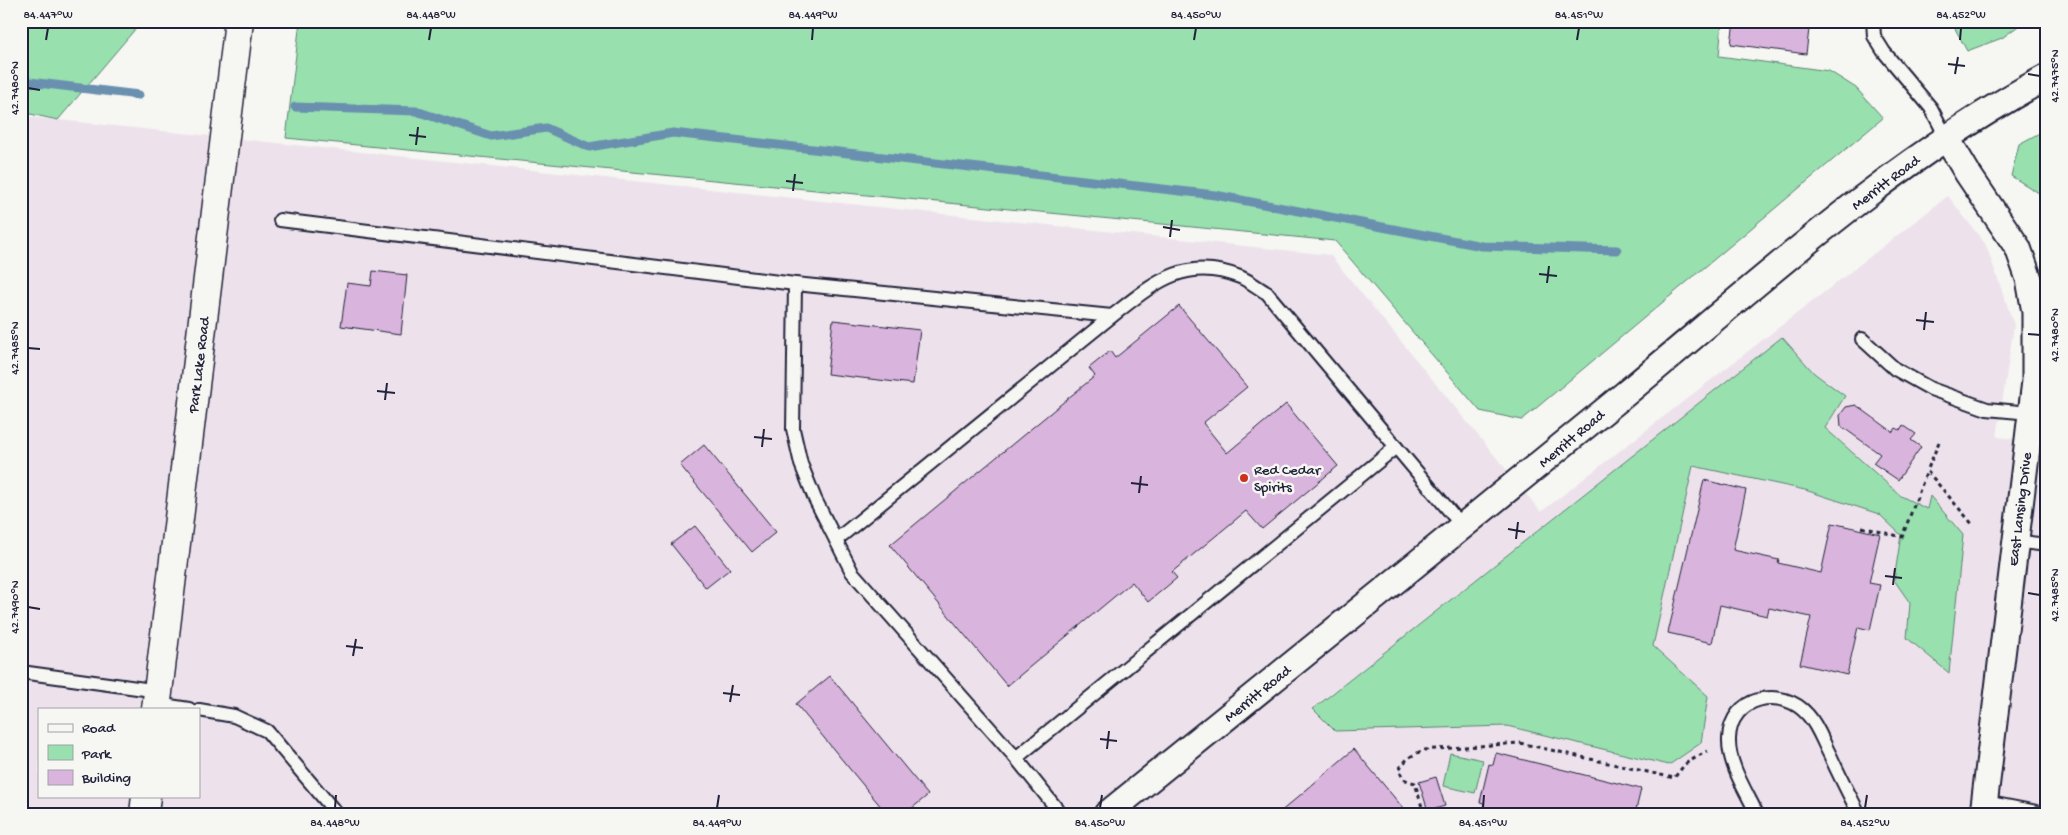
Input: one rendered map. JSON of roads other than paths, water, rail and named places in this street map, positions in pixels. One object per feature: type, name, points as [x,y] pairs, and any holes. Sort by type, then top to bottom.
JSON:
[{"type":"street","name":"Park Lake Road","points":[[157,701],[239,21]]},
{"type":"street","name":"Merritt Road","points":[[1107,814],[1463,527],[1852,206],[1946,137],[2012,96],[2047,77]]},
{"type":"street","name":"East Lansing Drive","points":[[1946,137],[1968,174],[2018,248],[2029,279],[2035,312],[2035,381],[2014,541],[1984,808]]},
{"type":"street","points":[[144,814],[146,798]]},
{"type":"lane","points":[[1873,21],[1874,36],[1884,52],[1931,108],[1946,137]]},
{"type":"lane","points":[[280,220],[795,284],[1112,316]]},
{"type":"lane","points":[[836,540],[1148,287],[1178,272],[1210,270],[1241,278],[1267,293],[1463,527]]},
{"type":"lane","points":[[795,284],[793,429],[801,464],[815,499],[852,572],[1016,758],[1061,814]]},
{"type":"lane","points":[[1862,339],[1895,369],[1931,389],[1988,409],[2030,413]]},
{"type":"lane","points":[[1016,758],[1396,447]]},
{"type":"lane","points":[[2014,541],[2047,545]]},
{"type":"lane","points":[[21,672],[185,708]]},
{"type":"lane","points":[[1757,814],[1730,754],[1729,738],[1731,725],[1739,712],[1754,701],[1766,697],[1790,701],[1807,714],[1817,729],[1859,814]]},
{"type":"lane","points":[[200,710],[234,716],[267,731],[337,814]]},
{"type":"lane","points":[[1984,808],[2047,814]]},
{"type":"waterway","points":[[21,81],[139,95]]},
{"type":"waterway","points":[[295,107],[416,111],[491,136],[546,128],[589,147],[673,133],[1215,195],[1482,246],[1617,250]]},
{"type":"place","name":"Red Cedar Spirits","points":[[1244,478]]}]
